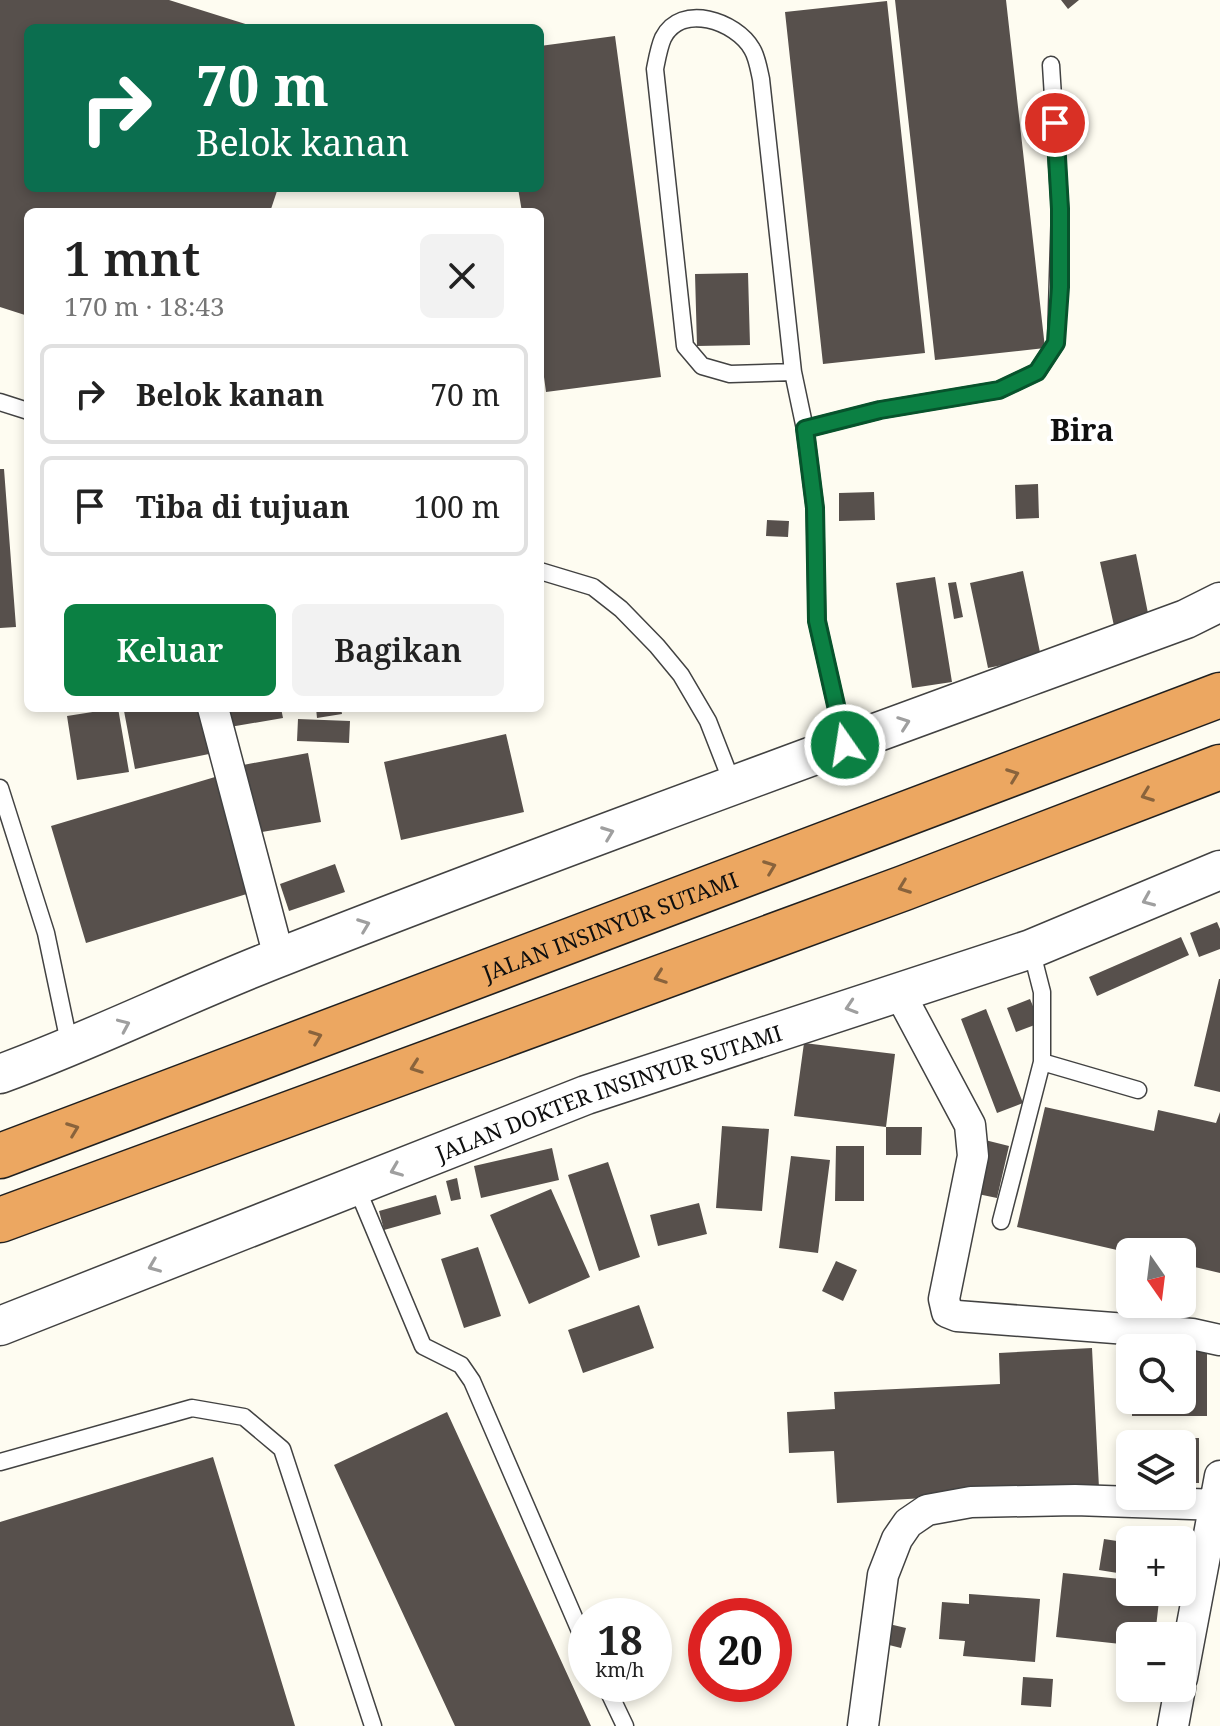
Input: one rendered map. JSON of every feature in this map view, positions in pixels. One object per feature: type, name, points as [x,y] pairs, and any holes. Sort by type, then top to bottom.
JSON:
[{"type":"highway","name":"JALAN INSINYUR SUTAMI","points":[[0,1156],[1220,695]]},
{"type":"highway","points":[[0,1220],[904,888],[1220,767]]},
{"type":"street","points":[[0,1074],[70,1049],[279,957],[733,785],[1186,619],[1220,602]]},
{"type":"street","points":[[214,712],[279,957]]},
{"type":"street","name":"JALAN DOKTER INSINYUR SUTAMI","points":[[0,1326],[586,1095],[1031,949],[1220,870]]},
{"type":"street","points":[[899,992],[970,1125],[973,1142],[973,1156],[944,1299],[947,1312],[957,1316],[1192,1334],[1220,1340]]},
{"type":"street","points":[[863,1726],[883,1575],[897,1539],[908,1523],[927,1510],[971,1502],[1219,1495],[1193,1622]]},
{"type":"street","points":[[1173,1726],[1177,1702]]},
{"type":"lane","points":[[793,372],[730,374],[702,366],[685,346],[655,69],[664,36],[683,20],[716,19],[742,35],[754,51],[761,79],[793,372],[805,429],[815,508],[817,621],[845,745]]},
{"type":"lane","points":[[805,429],[880,410],[999,390],[1037,372],[1056,343],[1060,287],[1060,209],[1051,65]]},
{"type":"lane","points":[[0,402],[24,410]]},
{"type":"lane","points":[[544,572],[593,587],[621,609],[657,646],[681,675],[708,721],[733,785]]},
{"type":"lane","points":[[0,788],[46,933],[70,1049]]},
{"type":"lane","points":[[1001,1221],[1042,1062],[1042,992],[1031,949]]},
{"type":"lane","points":[[1042,1062],[1138,1090]]},
{"type":"lane","points":[[356,1186],[423,1346],[461,1365],[472,1381],[568,1603]]},
{"type":"lane","points":[[0,1462],[192,1408],[244,1417],[282,1449],[373,1726]]},
{"type":"lane","points":[[614,1702],[625,1726]]},
{"type":"building","points":[[0,0],[169,0],[245,24],[24,24],[24,192],[277,192],[271,208],[24,208],[24,315],[0,307]]},
{"type":"building","points":[[895,0],[1006,0],[1045,348],[935,360]]},
{"type":"building","points":[[1061,0],[1079,0],[1068,9]]},
{"type":"building","points":[[887,1],[925,353],[823,364],[785,12]]},
{"type":"building","points":[[615,36],[661,377],[546,392],[544,208],[521,208],[519,192],[544,192],[544,45]]},
{"type":"building","points":[[748,273],[750,345],[697,346],[695,274]]},
{"type":"building","points":[[0,469],[4,469],[16,627],[0,628]]},
{"type":"building","points":[[1038,484],[1039,518],[1016,519],[1015,485]]},
{"type":"building","points":[[874,492],[875,520],[839,521],[839,493]]},
{"type":"building","points":[[767,520],[789,521],[788,537],[766,536]]},
{"type":"building","points":[[1136,554],[1151,628],[1116,635],[1100,562]]},
{"type":"building","points":[[1023,571],[1041,657],[988,668],[970,583]]},
{"type":"building","points":[[935,577],[952,682],[912,688],[896,583]]},
{"type":"building","points":[[956,582],[963,617],[954,619],[948,583]]},
{"type":"building","points":[[119,712],[129,772],[77,780],[67,716]]},
{"type":"building","points":[[124,712],[201,712],[209,754],[135,769]]},
{"type":"building","points":[[221,712],[282,712],[283,718],[224,728]]},
{"type":"building","points":[[316,712],[342,712],[342,714],[317,718]]},
{"type":"building","points":[[298,719],[350,721],[349,743],[297,741]]},
{"type":"building","points":[[506,734],[524,812],[401,840],[384,762]]},
{"type":"building","points":[[308,753],[321,822],[256,833],[243,765]]},
{"type":"building","points":[[215,777],[250,893],[86,943],[51,826]]},
{"type":"building","points":[[335,864],[345,892],[289,911],[280,884]]},
{"type":"building","points":[[1217,922],[1220,949],[1199,957],[1190,933]]},
{"type":"building","points":[[1181,937],[1189,955],[1097,996],[1089,977]]},
{"type":"building","points":[[1220,979],[1220,1092],[1194,1086]]},
{"type":"building","points":[[1030,999],[1040,1023],[1016,1032],[1007,1008]]},
{"type":"building","points":[[986,1009],[1023,1103],[997,1113],[961,1019]]},
{"type":"building","points":[[804,1043],[895,1054],[886,1127],[794,1116]]},
{"type":"building","points":[[1045,1107],[1154,1131],[1158,1110],[1216,1123],[1220,1112],[1220,1273],[1196,1267],[1196,1238],[1116,1238],[1116,1250],[1017,1227]]},
{"type":"building","points":[[722,1126],[769,1129],[762,1211],[716,1208]]},
{"type":"building","points":[[886,1127],[922,1127],[921,1155],[886,1155]]},
{"type":"building","points":[[985,1140],[1009,1146],[997,1198],[973,1193]]},
{"type":"building","points":[[836,1146],[864,1146],[864,1201],[835,1201]]},
{"type":"building","points":[[552,1148],[559,1180],[481,1198],[474,1166]]},
{"type":"building","points":[[791,1156],[830,1160],[818,1253],[779,1248]]},
{"type":"building","points":[[608,1162],[640,1257],[599,1271],[568,1175]]},
{"type":"building","points":[[457,1178],[461,1199],[451,1201],[446,1181]]},
{"type":"building","points":[[551,1189],[590,1277],[529,1304],[490,1215]]},
{"type":"building","points":[[436,1195],[441,1214],[384,1230],[379,1211]]},
{"type":"building","points":[[699,1203],[707,1234],[658,1246],[650,1215]]},
{"type":"building","points":[[478,1247],[501,1316],[464,1328],[441,1259]]},
{"type":"building","points":[[836,1261],[857,1270],[843,1301],[822,1291]]},
{"type":"building","points":[[639,1305],[654,1348],[583,1373],[568,1330]]},
{"type":"building","points":[[1196,1344],[1207,1344],[1207,1416],[1132,1416],[1196,1414]]},
{"type":"building","points":[[1092,1348],[1099,1488],[837,1503],[834,1451],[789,1453],[787,1412],[835,1409],[834,1392],[1000,1384],[999,1353]]},
{"type":"building","points":[[447,1412],[568,1676],[568,1702],[580,1702],[591,1726],[455,1726],[334,1465]]},
{"type":"building","points":[[1196,1438],[1199,1438],[1199,1483],[1196,1483]]},
{"type":"building","points":[[213,1457],[295,1726],[0,1726],[0,1522]]},
{"type":"building","points":[[1104,1539],[1116,1541],[1116,1573],[1099,1570]]},
{"type":"building","points":[[1063,1573],[1116,1579],[1116,1606],[1158,1606],[1157,1622],[1116,1622],[1116,1643],[1056,1637]]},
{"type":"building","points":[[969,1594],[1040,1599],[1035,1662],[963,1656],[965,1641],[939,1639],[942,1602],[969,1604]]},
{"type":"building","points":[[889,1624],[906,1628],[901,1648],[885,1644]]},
{"type":"building","points":[[1023,1677],[1053,1679],[1051,1707],[1021,1705]]},
{"type":"district","name":"Bira","points":[[1082,429]]},
{"type":"route","points":[[845,745],[817,621],[815,508],[805,429],[880,410],[999,390],[1037,372],[1056,343],[1060,209],[1055,123]]}]
